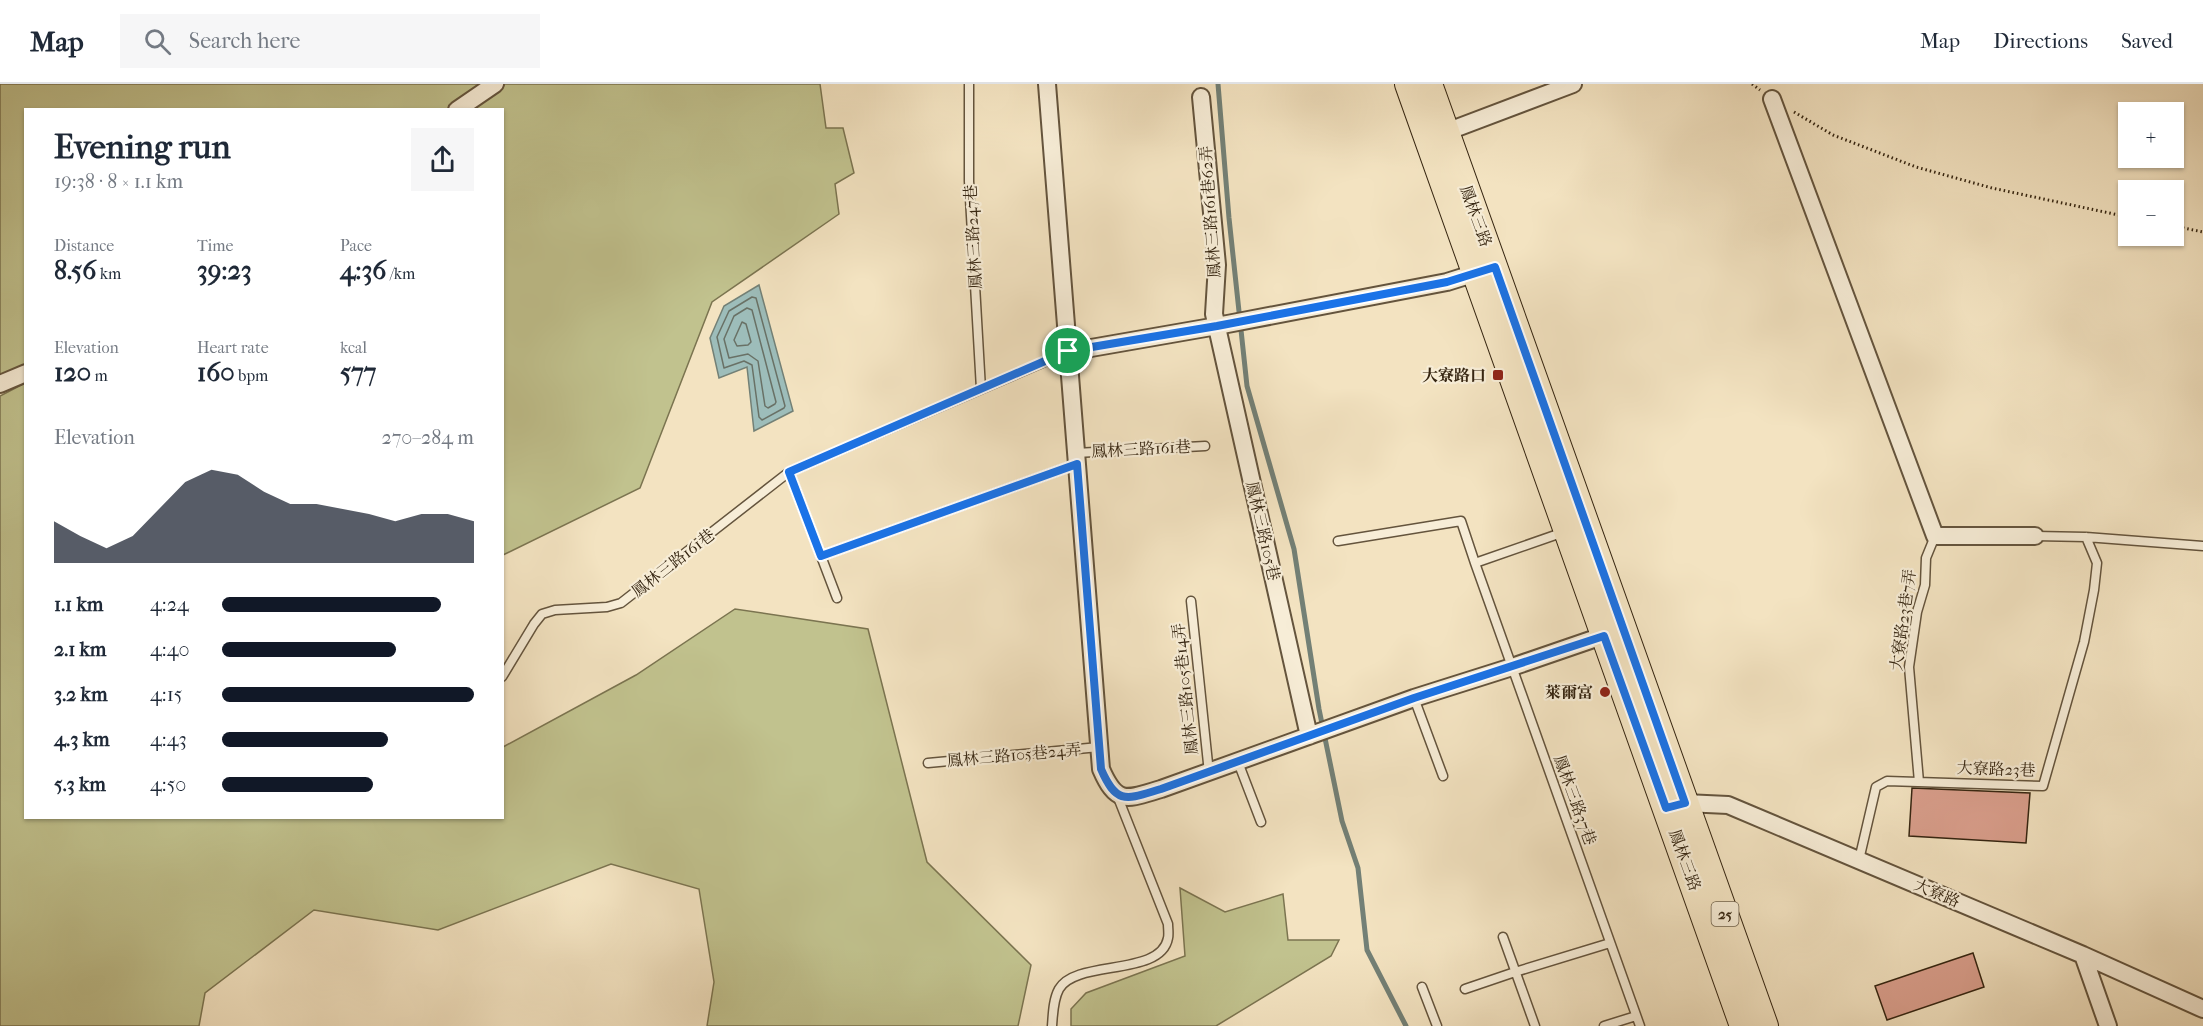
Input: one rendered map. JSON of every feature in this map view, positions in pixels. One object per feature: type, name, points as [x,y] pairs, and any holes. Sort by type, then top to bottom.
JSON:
[{"type":"main road","name":"鳳林三路","points":[[1408,84],[1485,270],[1614,632],[1675,805],[1743,1026]]},
{"type":"main road","name":"鳳林三路","points":[[1429,84],[1446,132],[1485,270],[1568,531],[1614,632]]},
{"type":"main road","name":"鳳林三路","points":[[1675,805],[1765,1026]]},
{"type":"street","points":[[460,108],[495,84]]},
{"type":"street","points":[[1047,84],[1068,351],[1221,326],[1447,282],[1485,270]]},
{"type":"street","points":[[1446,132],[1573,84]]},
{"type":"street","name":"鳳林三路161巷62弄","points":[[1201,97],[1217,265],[1214,314],[1221,326]]},
{"type":"street","points":[[1772,99],[1935,536],[2035,536]]},
{"type":"street","name":"鳳林三路105巷","points":[[1221,326],[1319,732]]},
{"type":"street","name":"鳳林三路161巷","points":[[1068,351],[1076,459]]},
{"type":"street","points":[[0,384],[24,375]]},
{"type":"street","name":"鳳林三路105巷24弄","points":[[1076,459],[1101,769],[1108,786],[1117,795]]},
{"type":"street","points":[[1117,795],[1133,797],[1209,773],[1414,698],[1614,632]]},
{"type":"street","name":"大寮路","points":[[1675,805],[1728,805],[2083,955],[2203,1009]]},
{"type":"street","points":[[2083,955],[2108,1026]]},
{"type":"lane","name":"鳳林三路247巷","points":[[969,84],[969,181],[981,389]]},
{"type":"lane","name":"鳳林三路161巷","points":[[504,674],[542,614],[567,608],[607,607],[621,603],[789,472],[1068,351]]},
{"type":"lane","name":"鳳林三路161巷","points":[[821,556],[1076,459],[1205,446]]},
{"type":"lane","points":[[789,472],[837,598]]},
{"type":"lane","points":[[1338,541],[1461,521],[1512,667]]},
{"type":"lane","points":[[1475,563],[1568,531]]},
{"type":"lane","name":"大寮路23巷7弄","points":[[1919,782],[1909,667],[1916,620],[1925,585],[1926,558],[1935,536]]},
{"type":"lane","points":[[2035,536],[2086,537],[2203,546]]},
{"type":"lane","name":"大寮路23巷","points":[[1858,860],[1876,786],[1887,781],[2043,786],[2084,642],[2094,590],[2097,563],[2086,537]]},
{"type":"lane","name":"鳳林三路105巷14弄","points":[[1191,601],[1209,773]]},
{"type":"lane","name":"鳳林三路37巷","points":[[1512,667],[1640,1026]]},
{"type":"lane","points":[[1414,698],[1443,776]]},
{"type":"lane","name":"鳳林三路105巷24弄","points":[[928,763],[1099,747]]},
{"type":"lane","points":[[1238,762],[1261,822]]},
{"type":"lane","points":[[1052,1026],[1059,988],[1071,978],[1135,963],[1153,956],[1162,950],[1168,939],[1168,924],[1117,795]]},
{"type":"lane","points":[[1503,937],[1535,1026]]},
{"type":"lane","points":[[1465,989],[1610,943]]},
{"type":"lane","points":[[1422,987],[1437,1026]]},
{"type":"lane","points":[[1604,1026],[1636,1016]]},
{"type":"path","points":[[1752,84],[1772,99],[1833,135],[1916,168],[1992,188],[2118,214]]},
{"type":"path","points":[[2184,228],[2203,232]]},
{"type":"green space","points":[[0,84],[820,84],[826,128],[843,128],[854,173],[835,184],[839,214],[712,302],[640,488],[504,555],[504,108],[24,108],[24,375],[0,382]]},
{"type":"green space","points":[[24,384],[24,819],[504,819],[504,746],[636,675],[735,609],[868,629],[927,862],[1031,965],[1018,1026],[707,1026],[714,982],[699,889],[611,864],[438,930],[314,910],[205,993],[199,1026],[0,1026],[0,396]]},
{"type":"green space","points":[[1180,888],[1225,912],[1283,894],[1288,940],[1339,940],[1331,956],[1216,1026],[1071,1026],[1071,1009],[1086,993],[1185,956]]},
{"type":"water","points":[[759,285],[793,411],[754,431],[747,367],[719,378],[710,338],[724,306]]},
{"type":"building","points":[[1912,788],[2030,793],[2026,843],[1909,836]]},
{"type":"building","points":[[1973,953],[1984,987],[1887,1020],[1875,986]]},
{"type":"waterway","points":[[1218,84],[1229,218],[1247,386],[1294,549],[1319,709],[1342,821],[1358,868],[1367,950],[1406,1026]]},
{"type":"place","name":"大寮路口","points":[[1498,375]]},
{"type":"place","name":"萊爾富","points":[[1605,692]]},
{"type":"route","points":[[1495,267],[1685,803],[1666,808],[1604,636],[1414,698],[1161,789],[1133,797],[1117,795],[1108,786],[1101,769],[1077,464],[821,556],[789,472],[1068,351],[1217,326],[1447,282],[1495,267]]}]
